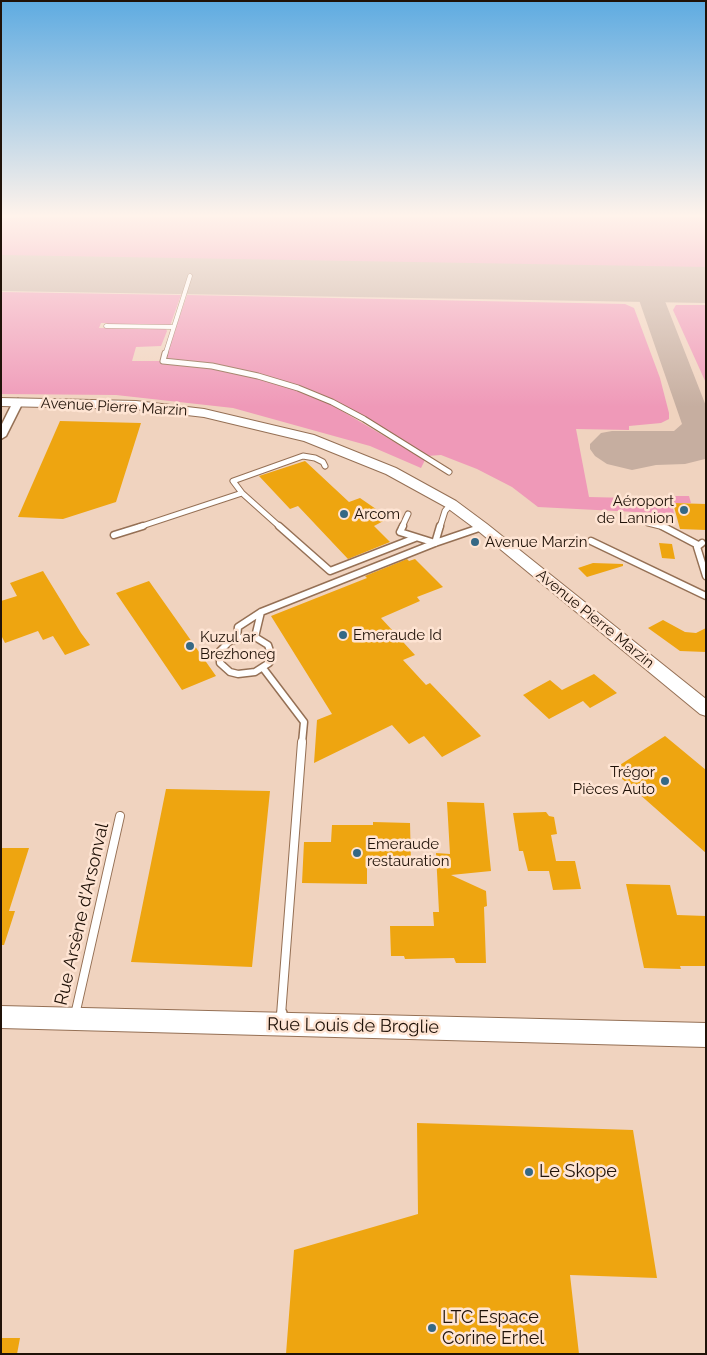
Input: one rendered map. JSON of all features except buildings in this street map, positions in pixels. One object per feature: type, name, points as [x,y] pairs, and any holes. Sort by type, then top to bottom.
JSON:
[{"type":"main road","name":"Avenue Pierre Marzin","points":[[1,402],[146,406],[204,413],[257,424],[334,447],[405,478],[451,504],[706,709]]},
{"type":"main road","name":"Rue Louis de Broglie","points":[[1,1017],[706,1035]]},
{"type":"street","points":[[1,436],[18,402]]},
{"type":"lane","points":[[189,280],[162,361],[212,366],[258,376],[298,388],[332,402],[364,419],[450,472]]},
{"type":"lane","points":[[106,326],[173,327]]},
{"type":"lane","points":[[325,466],[323,462],[315,458],[303,456],[234,481],[242,493],[330,571],[415,538]]},
{"type":"lane","points":[[114,535],[242,493]]},
{"type":"lane","points":[[435,543],[445,511],[451,504]]},
{"type":"lane","points":[[408,514],[400,532],[435,543]]},
{"type":"lane","points":[[648,523],[661,525],[700,544],[706,576]]},
{"type":"lane","points":[[237,638],[238,627],[261,612],[435,543],[482,527]]},
{"type":"lane","points":[[591,541],[706,596]]},
{"type":"lane","points":[[255,637],[261,612]]},
{"type":"lane","points":[[255,637],[263,640],[272,650],[269,663],[263,668],[246,674],[230,672],[224,668],[219,657],[220,651],[230,641],[237,638],[255,637]]},
{"type":"lane","points":[[263,668],[304,722],[281,1024]]},
{"type":"lane","name":"Rue Arsène d'Arsonval","points":[[74,1019],[120,816]]},
{"type":"shaded area","points":[[1,280],[706,280],[706,1354],[1,1354]]},
{"type":"shaded area","points":[[1,292],[181,295],[170,326],[107,325],[107,323],[101,323],[99,328],[166,329],[167,331],[161,346],[136,347],[132,361],[164,361],[232,371],[280,384],[325,401],[425,460],[421,468],[370,446],[233,408],[116,395],[1,394]]},
{"type":"shaded area","points":[[187,295],[625,304],[634,308],[660,378],[669,419],[661,423],[629,426],[629,430],[576,429],[589,497],[672,499],[672,496],[689,496],[691,503],[672,503],[674,514],[538,507],[512,487],[477,469],[441,455],[427,456],[336,402],[237,370],[165,359]]},
{"type":"shaded area","points":[[676,305],[706,305],[706,383],[673,310]]},
{"type":"taxiway","points":[[618,284],[636,287],[650,296]]},
{"type":"taxiway","points":[[650,296],[656,288],[674,285]]},
{"type":"taxiway","points":[[650,296],[706,447]]},
{"type":"taxiway","points":[[698,426],[688,436],[677,440],[612,440],[606,444],[606,449],[618,457],[632,460],[656,455],[694,452],[704,443]]},
{"type":"runway","points":[[426,280],[706,285]]},
{"type":"place","name":"Aéroport de Lannion","points":[[684,510]]},
{"type":"place","name":"Arcom","points":[[344,514]]},
{"type":"place","name":"Avenue Marzin","points":[[475,542]]},
{"type":"place","name":"Emeraude Id","points":[[343,635]]},
{"type":"place","name":"Kuzul ar Brezhoneg","points":[[190,646]]},
{"type":"place","name":"Trégor Pièces Auto","points":[[665,781]]},
{"type":"place","name":"Emeraude restauration","points":[[357,853]]},
{"type":"place","name":"Le Skope","points":[[529,1172]]},
{"type":"place","name":"LTC Espace Corine Erhel","points":[[432,1328]]}]
